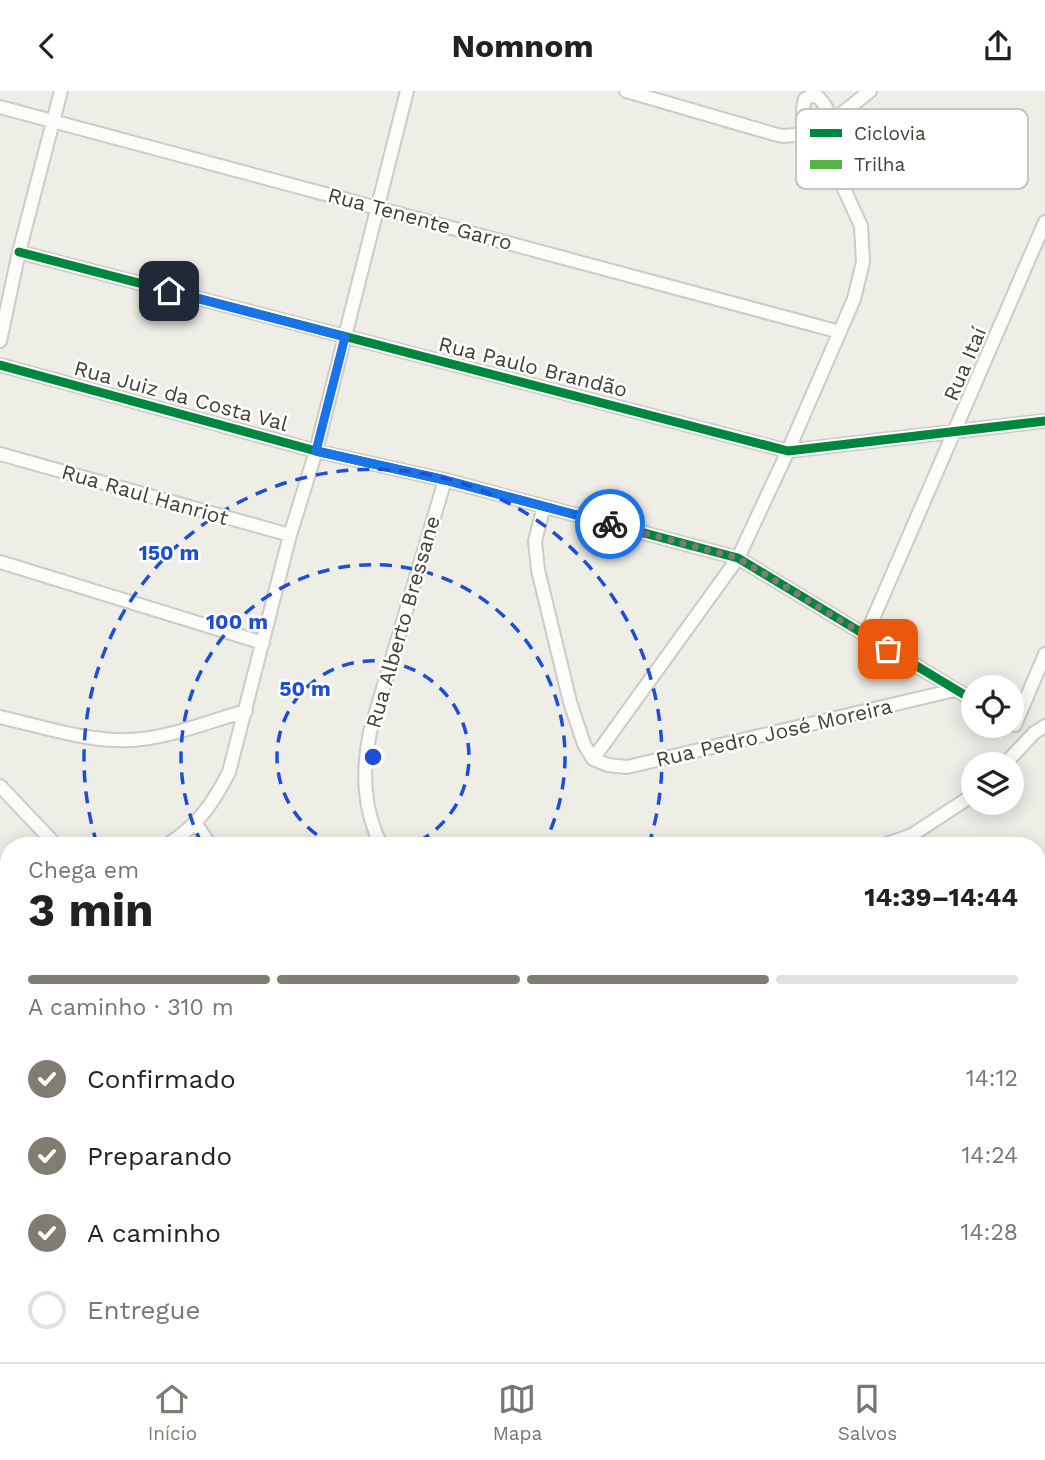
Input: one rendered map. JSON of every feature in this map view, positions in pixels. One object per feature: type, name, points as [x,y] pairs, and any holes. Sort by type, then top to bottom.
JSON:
[{"type":"street","points":[[0,341],[19,252],[61,91]]},
{"type":"street","points":[[178,837],[197,824],[229,772],[290,535],[316,451],[407,91]]},
{"type":"street","points":[[626,91],[774,134],[796,135]]},
{"type":"street","points":[[847,109],[870,91]]},
{"type":"street","points":[[811,94],[827,109]]},
{"type":"street","name":"Rua Tenente Garro","points":[[0,107],[840,332]]},
{"type":"street","points":[[544,506],[535,541],[538,570],[570,702],[584,744],[593,759],[738,558],[788,451],[860,281],[864,245],[861,226],[844,189]]},
{"type":"street","name":"Rua Itaí","points":[[866,635],[1045,222]]},
{"type":"street","name":"Rua Paulo Brandão","points":[[19,252],[788,451],[1045,421]]},
{"type":"street","name":"Rua Juiz da Costa Val","points":[[0,365],[316,451],[445,480],[738,558],[961,693]]},
{"type":"street","name":"Rua Raul Hanriot","points":[[0,454],[290,535]]},
{"type":"street","name":"Rua Alberto Bressane","points":[[378,837],[371,820],[365,789],[365,761],[370,732],[445,480]]},
{"type":"street","points":[[0,562],[263,643]]},
{"type":"street","points":[[1024,700],[1045,654]]},
{"type":"street","name":"Rua Pedro José Moreira","points":[[593,759],[608,765],[627,767],[956,690]]},
{"type":"street","points":[[0,717],[122,741],[145,739],[246,711]]},
{"type":"street","points":[[1017,752],[1039,730]]},
{"type":"street","points":[[0,786],[48,837]]},
{"type":"street","points":[[906,837],[961,803]]},
{"type":"street","points":[[197,824],[204,837]]},
{"type":"cycle path","points":[[19,252],[788,451],[1045,421]]},
{"type":"cycle path","points":[[0,365],[316,451],[445,480],[738,558],[961,693]]},
{"type":"way so far","points":[[610,524],[738,558],[888,649]]},
{"type":"route","points":[[169,291],[345,337],[316,451],[445,480],[610,524]]}]
